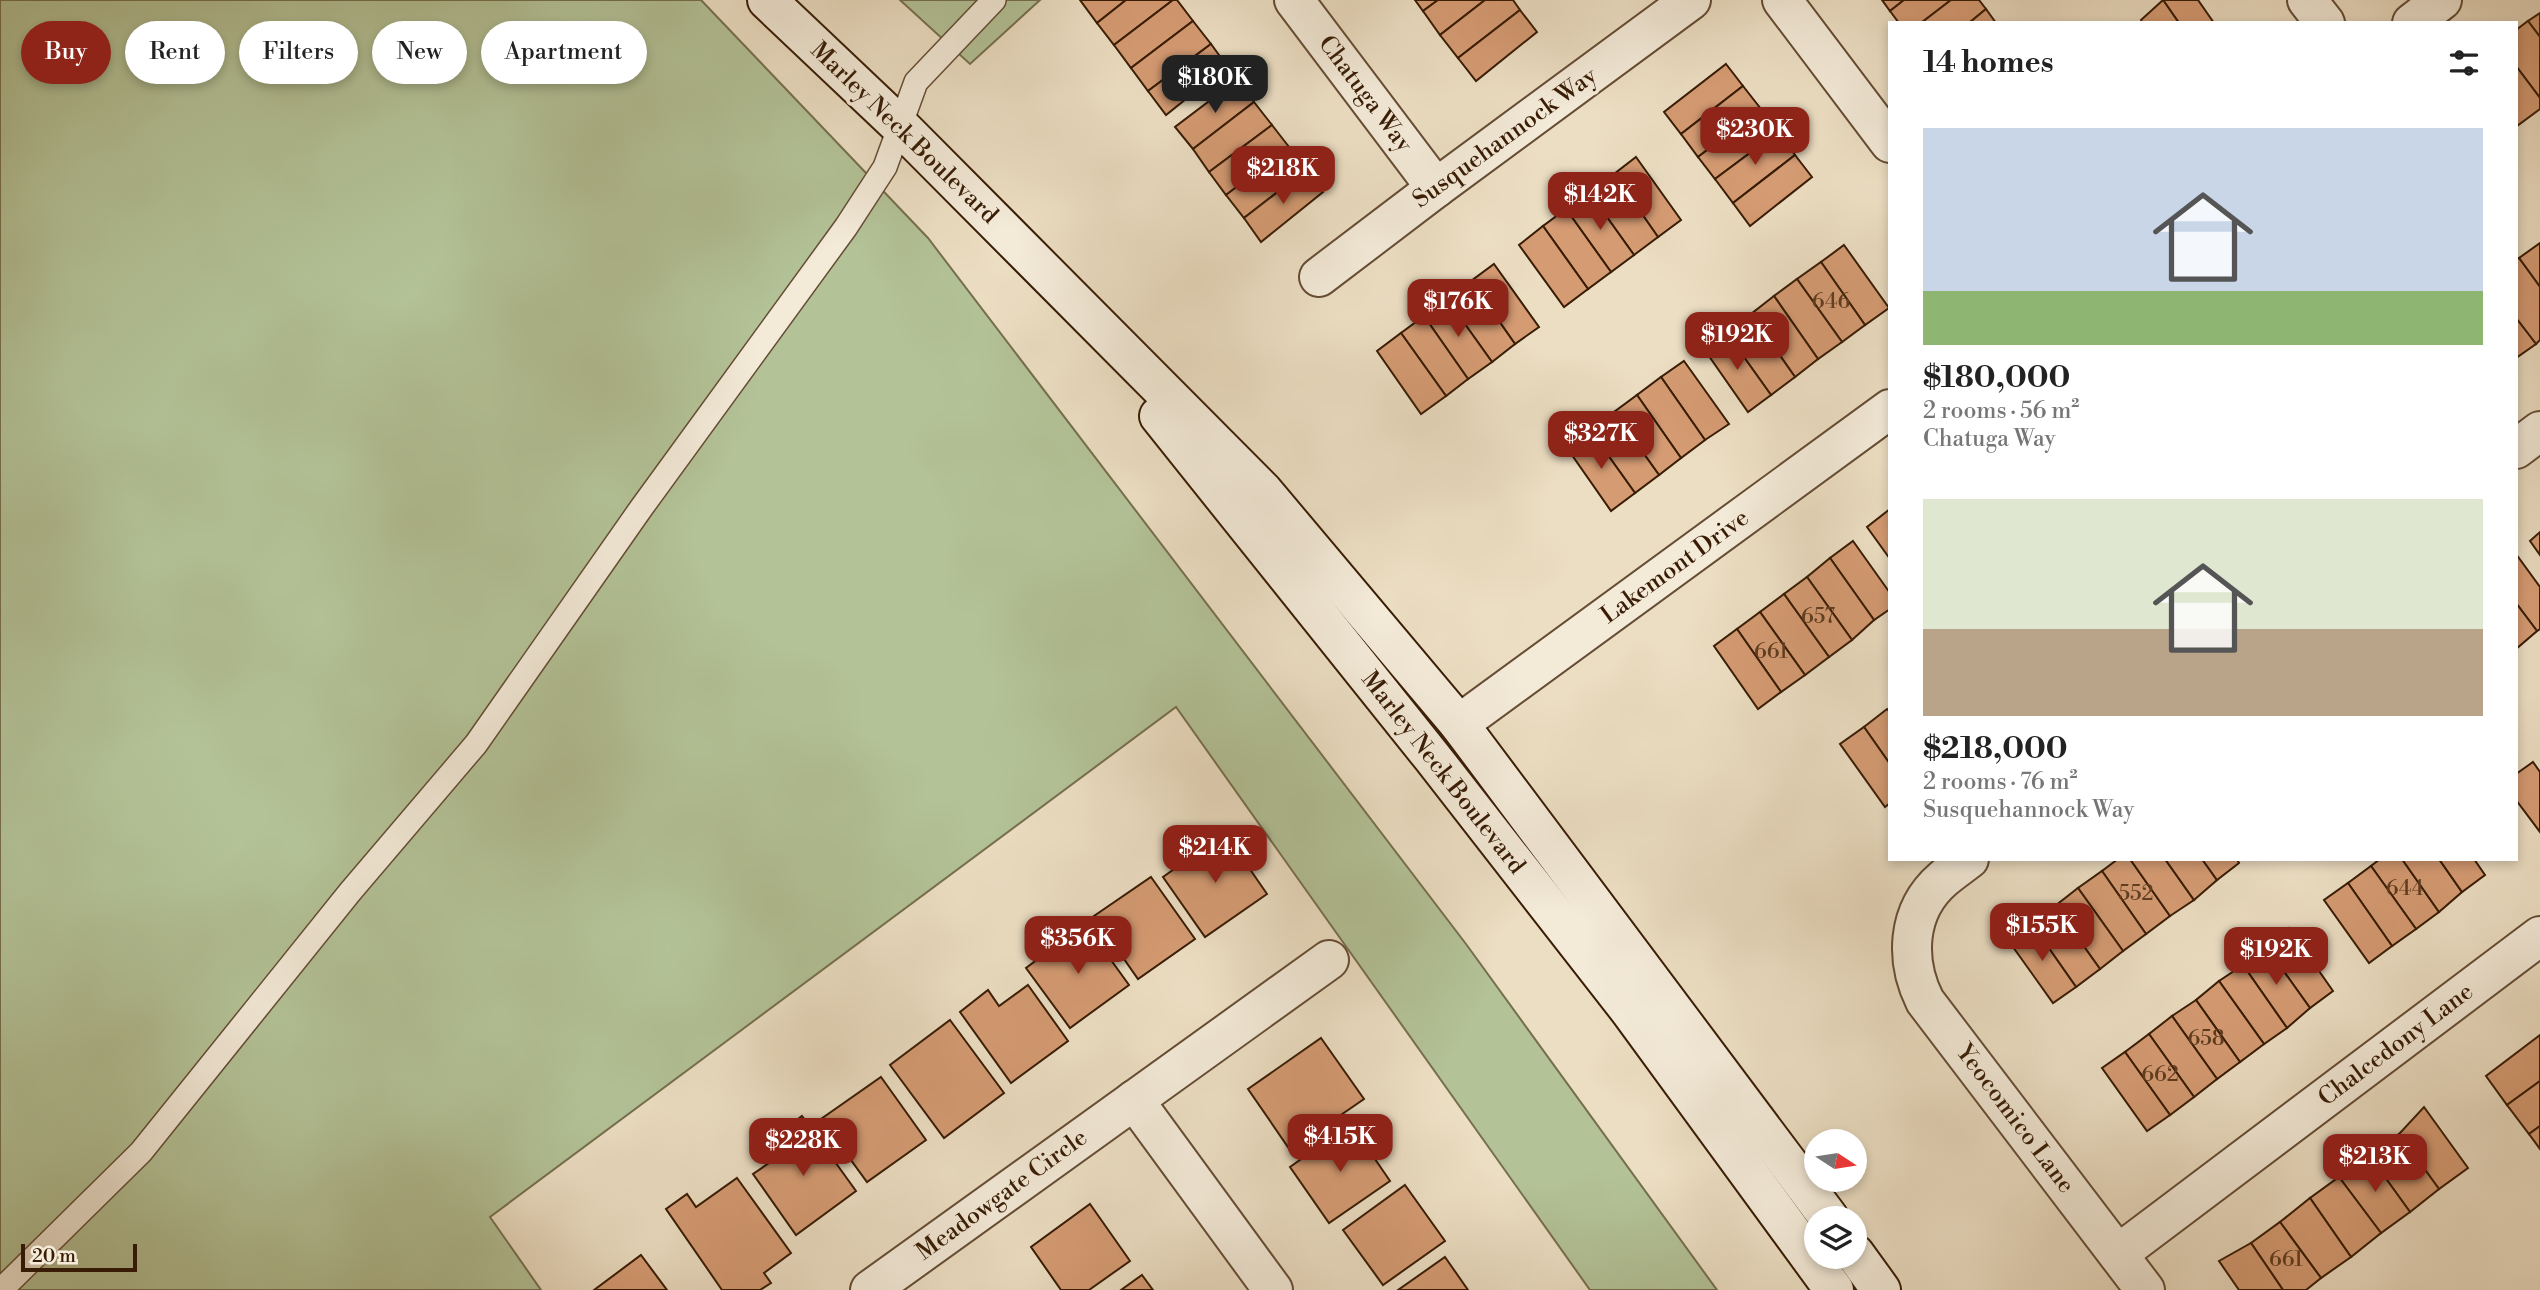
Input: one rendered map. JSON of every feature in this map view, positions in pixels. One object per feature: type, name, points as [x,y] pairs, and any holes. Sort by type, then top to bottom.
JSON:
[{"type":"street","name":"Marley Neck Boulevard","points":[[768,0],[900,126],[1263,491],[1459,724],[1820,1206]]},
{"type":"street","name":"Chatuga Way","points":[[1294,0],[1436,188]]},
{"type":"street","name":"Susquehannock Way","points":[[1319,278],[1436,188],[1692,0]]},
{"type":"street","points":[[1782,0],[1888,140]]},
{"type":"street","points":[[2307,0],[2323,21]]},
{"type":"street","points":[[2415,21],[2442,0]]},
{"type":"street","name":"Marley Neck Boulevard","points":[[1040,267],[1432,757],[1588,958],[1834,1290]]},
{"type":"street","name":"Lakemont Drive","points":[[1459,724],[1888,410]]},
{"type":"street","points":[[2518,448],[2540,431]]},
{"type":"street","name":"Yeocomico Lane","points":[[1966,861],[1941,880],[1927,897],[1912,938],[1911,961],[1916,982],[1925,1001],[2145,1290]]},
{"type":"street","name":"Chalcedony Lane","points":[[2118,1254],[2540,936]]},
{"type":"street","name":"Meadowgate Circle","points":[[870,1290],[1329,960]]},
{"type":"street","points":[[1134,1100],[1273,1290]]},
{"type":"street","points":[[1866,1269],[1881,1290]]},
{"type":"lane","points":[[1,1290],[142,1152],[351,892],[476,744],[642,507],[846,227],[885,167],[916,82],[994,0]]},
{"type":"green space","points":[[0,0],[701,0],[928,238],[1466,944],[1717,1290],[1590,1290],[1176,707],[490,1217],[541,1290],[0,1290]]},
{"type":"green space","points":[[900,0],[1040,0],[970,64]]},
{"type":"building","points":[[1080,0],[1126,0],[1097,23]]},
{"type":"building","points":[[1126,0],[1173,0],[1114,45],[1097,23]]},
{"type":"building","points":[[1173,0],[1177,0],[1193,21],[1131,68],[1114,45]]},
{"type":"building","points":[[1415,0],[1438,0],[1423,11]]},
{"type":"building","points":[[1438,0],[1485,0],[1440,35],[1423,11]]},
{"type":"building","points":[[1485,0],[1513,0],[1520,10],[1458,58],[1440,35]]},
{"type":"building","points":[[1882,0],[1904,0],[1890,11]]},
{"type":"building","points":[[1904,0],[1951,0],[1924,21],[1898,21],[1890,11]]},
{"type":"building","points":[[1951,0],[1979,0],[1986,9],[1971,21],[1924,21]]},
{"type":"building","points":[[2163,0],[2198,0],[2213,21],[2178,21]]},
{"type":"building","points":[[2163,0],[2178,21],[2141,21]]},
{"type":"building","points":[[1986,9],[1995,21],[1971,21]]},
{"type":"building","points":[[1520,10],[1537,32],[1476,81],[1458,58]]},
{"type":"building","points":[[2540,13],[2540,37],[2528,21]]},
{"type":"building","points":[[1193,21],[1211,44],[1148,91],[1131,68]]},
{"type":"building","points":[[2528,21],[2540,37],[2540,98],[2518,69],[2518,28]]},
{"type":"building","points":[[1211,44],[1227,66],[1166,115],[1148,91]]},
{"type":"building","points":[[1726,64],[1743,86],[1681,134],[1664,112]]},
{"type":"building","points":[[2518,69],[2540,98],[2540,109],[2518,125]]},
{"type":"building","points":[[1237,80],[1254,102],[1193,149],[1175,127]]},
{"type":"building","points":[[1743,86],[1761,109],[1698,157],[1681,134]]},
{"type":"building","points":[[1254,102],[1272,125],[1209,172],[1193,149]]},
{"type":"building","points":[[1761,109],[1778,132],[1715,179],[1698,157]]},
{"type":"building","points":[[1272,125],[1289,147],[1226,195],[1209,172]]},
{"type":"building","points":[[1778,132],[1795,155],[1733,203],[1715,179]]},
{"type":"building","points":[[1289,147],[1306,170],[1244,218],[1226,195]]},
{"type":"building","points":[[1795,155],[1812,177],[1750,226],[1733,203]]},
{"type":"building","points":[[1636,157],[1681,220],[1658,237],[1614,174]]},
{"type":"building","points":[[1306,170],[1323,192],[1261,242],[1244,218]]},
{"type":"building","points":[[1614,174],[1658,237],[1634,255],[1589,192]]},
{"type":"building","points":[[1589,192],[1634,255],[1611,272],[1566,209]]},
{"type":"building","points":[[1566,209],[1611,272],[1588,289],[1543,226]]},
{"type":"building","points":[[1543,226],[1588,289],[1564,307],[1519,245]]},
{"type":"building","points":[[2540,243],[2540,287],[2519,258]]},
{"type":"building","points":[[1844,245],[1888,309],[1865,325],[1821,262]]},
{"type":"building","points":[[2518,259],[2540,287],[2540,340],[2536,344],[2518,321]]},
{"type":"building","points":[[1821,262],[1865,325],[1842,342],[1797,279]]},
{"type":"building","points":[[1494,264],[1539,327],[1515,344],[1471,281]]},
{"type":"building","points":[[1797,279],[1842,342],[1818,359],[1774,296]]},
{"type":"building","points":[[1471,281],[1515,344],[1492,362],[1447,299]]},
{"type":"building","points":[[1774,296],[1818,359],[1795,377],[1751,314]]},
{"type":"building","points":[[1447,299],[1492,362],[1468,379],[1424,316]]},
{"type":"building","points":[[1751,314],[1795,377],[1771,395],[1726,332]]},
{"type":"building","points":[[1424,316],[1468,379],[1446,396],[1401,333]]},
{"type":"building","points":[[2518,321],[2536,344],[2518,357]]},
{"type":"building","points":[[1726,332],[1771,395],[1748,412],[1704,349]]},
{"type":"building","points":[[1401,333],[1446,396],[1421,414],[1377,351]]},
{"type":"building","points":[[1684,361],[1729,424],[1705,440],[1661,377]]},
{"type":"building","points":[[1661,377],[1705,440],[1681,458],[1637,395]]},
{"type":"building","points":[[1637,395],[1681,458],[1659,475],[1614,412]]},
{"type":"building","points":[[1614,412],[1659,475],[1635,493],[1590,430]]},
{"type":"building","points":[[1590,430],[1635,493],[1611,511],[1567,448]]},
{"type":"building","points":[[1888,511],[1888,556],[1867,527]]},
{"type":"building","points":[[2540,532],[2540,555],[2530,541]]},
{"type":"building","points":[[1853,541],[1888,590],[1888,610],[1874,620],[1830,558]]},
{"type":"building","points":[[2518,557],[2540,587],[2540,629],[2537,631],[2518,606]]},
{"type":"building","points":[[1830,558],[1874,620],[1852,640],[1807,577]]},
{"type":"building","points":[[1807,577],[1852,640],[1829,657],[1784,594]]},
{"type":"building","points":[[1784,594],[1829,657],[1805,675],[1760,612]]},
{"type":"building","points":[[2518,606],[2537,631],[2518,647]]},
{"type":"building","points":[[1760,612],[1805,675],[1781,692],[1737,629]]},
{"type":"building","points":[[1737,629],[1781,692],[1758,709],[1714,646]]},
{"type":"building","points":[[1888,710],[1888,761],[1864,727]]},
{"type":"building","points":[[1864,727],[1888,761],[1888,805],[1885,807],[1840,744]]},
{"type":"building","points":[[2533,762],[2540,772],[2540,832],[2518,803],[2518,773]]},
{"type":"building","points":[[1225,833],[1267,894],[1205,937],[1163,877]]},
{"type":"building","points":[[2115,861],[2131,861],[2170,916],[2146,934],[2102,871]]},
{"type":"building","points":[[2131,861],[2166,861],[2194,900],[2170,916]]},
{"type":"building","points":[[2166,861],[2203,861],[2217,880],[2194,900]]},
{"type":"building","points":[[2203,861],[2238,861],[2239,863],[2217,880]]},
{"type":"building","points":[[2377,861],[2403,861],[2439,912],[2416,929],[2371,866]]},
{"type":"building","points":[[2403,861],[2440,861],[2462,892],[2439,912]]},
{"type":"building","points":[[2440,861],[2475,861],[2485,875],[2462,892]]},
{"type":"building","points":[[2371,866],[2416,929],[2392,946],[2348,883]]},
{"type":"building","points":[[2102,871],[2146,934],[2123,951],[2078,888]]},
{"type":"building","points":[[1151,877],[1195,939],[1138,979],[1094,916]]},
{"type":"building","points":[[2348,883],[2392,946],[2369,963],[2324,900]]},
{"type":"building","points":[[2078,888],[2123,951],[2100,969],[2055,906]]},
{"type":"building","points":[[2055,906],[2100,969],[2076,987],[2032,924]]},
{"type":"building","points":[[1085,924],[1129,985],[1070,1028],[1026,968]]},
{"type":"building","points":[[2032,924],[2076,987],[2053,1003],[2008,940]]},
{"type":"building","points":[[2289,928],[2333,991],[2310,1008],[2265,945]]},
{"type":"building","points":[[2265,945],[2310,1008],[2287,1028],[2243,965]]},
{"type":"building","points":[[2243,965],[2287,1028],[2264,1044],[2219,981]]},
{"type":"building","points":[[2219,981],[2264,1044],[2240,1062],[2196,1000]]},
{"type":"building","points":[[1028,985],[1068,1041],[1011,1083],[960,1012],[988,990],[999,1006]]},
{"type":"building","points":[[2196,1000],[2240,1062],[2217,1079],[2172,1016]]},
{"type":"building","points":[[2172,1016],[2217,1079],[2194,1097],[2149,1034]]},
{"type":"building","points":[[950,1020],[1004,1093],[944,1138],[890,1065]]},
{"type":"building","points":[[2149,1034],[2194,1097],[2170,1115],[2125,1052]]},
{"type":"building","points":[[2540,1035],[2540,1081],[2507,1105],[2486,1076]]},
{"type":"building","points":[[1321,1038],[1364,1099],[1290,1150],[1248,1089]]},
{"type":"building","points":[[2125,1052],[2170,1115],[2147,1131],[2102,1068]]},
{"type":"building","points":[[881,1077],[926,1140],[867,1182],[821,1119]]},
{"type":"building","points":[[2540,1081],[2540,1126],[2529,1134],[2507,1105]]},
{"type":"building","points":[[2424,1107],[2468,1168],[2439,1189],[2399,1134]]},
{"type":"building","points":[[802,1116],[856,1191],[796,1235],[753,1174],[782,1154],[772,1139]]},
{"type":"building","points":[[1351,1124],[1390,1181],[1329,1223],[1290,1167]]},
{"type":"building","points":[[2540,1126],[2540,1149],[2529,1134]]},
{"type":"building","points":[[2399,1134],[2439,1189],[2410,1212],[2369,1155]]},
{"type":"building","points":[[2369,1155],[2410,1212],[2381,1233],[2339,1177]]},
{"type":"building","points":[[2339,1177],[2381,1233],[2351,1257],[2310,1198]]},
{"type":"building","points":[[737,1178],[791,1253],[764,1273],[771,1283],[760,1290],[722,1290],[666,1209],[687,1194],[696,1207]]},
{"type":"building","points":[[1405,1185],[1445,1241],[1383,1285],[1343,1230]]},
{"type":"building","points":[[2310,1198],[2351,1257],[2321,1278],[2280,1222]]},
{"type":"building","points":[[1090,1204],[1130,1261],[1089,1290],[1061,1290],[1031,1247]]},
{"type":"building","points":[[2280,1222],[2321,1278],[2306,1290],[2283,1290],[2251,1243]]},
{"type":"building","points":[[2251,1243],[2283,1290],[2239,1290],[2219,1261]]},
{"type":"building","points":[[641,1255],[667,1290],[594,1290]]},
{"type":"building","points":[[1445,1257],[1468,1290],[1398,1290]]},
{"type":"building","points":[[1142,1275],[1153,1290],[1121,1290]]}]
